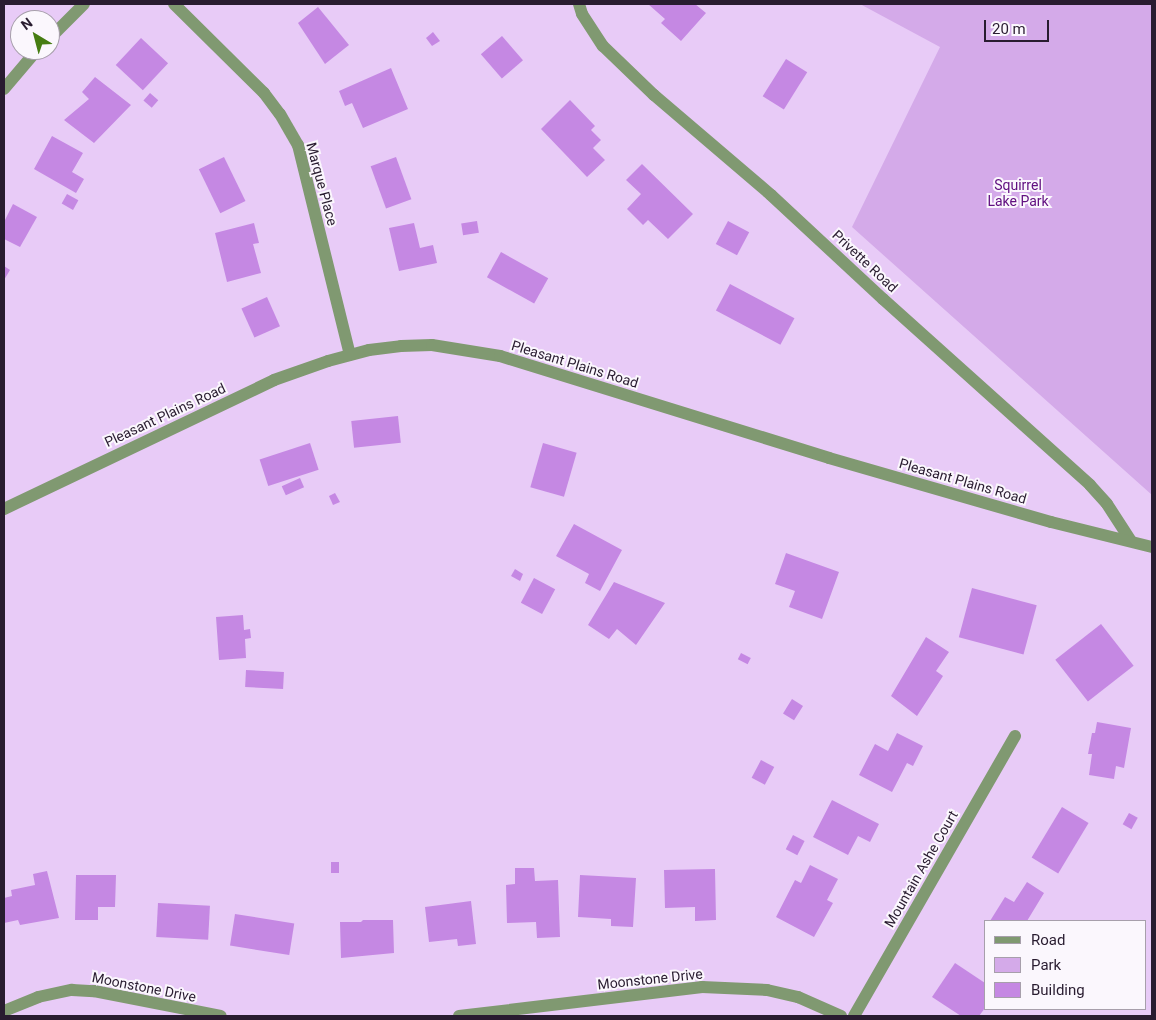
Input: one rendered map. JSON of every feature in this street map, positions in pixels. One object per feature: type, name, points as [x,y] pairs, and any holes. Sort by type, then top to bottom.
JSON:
[{"type":"street","points":[[60,28],[84,4]]},
{"type":"street","name":"Marque Place","points":[[174,4],[264,93],[280,114],[298,145],[350,355]]},
{"type":"street","name":"Privette Road","points":[[579,4],[582,14],[603,46],[654,95],[771,195],[883,299],[1090,485],[1107,504],[1132,541]]},
{"type":"street","points":[[4,89],[29,60]]},
{"type":"street","name":"Pleasant Plains Road","points":[[4,509],[274,380],[350,355],[401,346],[432,345],[500,356],[829,458],[1050,522],[1152,547]]},
{"type":"street","name":"Mountain Ashe Court","points":[[854,1016],[1015,736]]},
{"type":"street","name":"Moonstone Drive","points":[[459,1016],[702,987],[766,990],[798,997],[841,1016]]},
{"type":"street","name":"Moonstone Drive","points":[[4,1011],[38,997],[72,990],[94,991],[221,1016]]},
{"type":"green space","name":"Squirrel Lake Park","points":[[860,4],[1152,4],[1152,495],[852,227],[940,47]]},
{"type":"building","points":[[648,4],[695,4],[706,13],[681,41],[661,23],[665,19]]},
{"type":"building","points":[[318,7],[349,45],[325,64],[298,23]]},
{"type":"building","points":[[433,32],[440,41],[432,46],[426,38]]},
{"type":"building","points":[[502,36],[523,60],[502,79],[481,54]]},
{"type":"building","points":[[141,38],[168,63],[143,90],[116,65]]},
{"type":"building","points":[[786,59],[807,72],[784,110],[763,96]]},
{"type":"building","points":[[391,68],[408,109],[363,128],[352,103],[345,106],[339,91]]},
{"type":"building","points":[[95,77],[131,105],[94,143],[64,120],[89,99],[82,92]]},
{"type":"building","points":[[150,93],[158,100],[152,108],[143,101]]},
{"type":"building","points":[[570,100],[595,126],[591,130],[601,140],[593,148],[605,160],[587,177],[541,129]]},
{"type":"building","points":[[52,136],[83,153],[72,172],[84,179],[76,193],[34,169]]},
{"type":"building","points":[[224,157],[245,201],[220,213],[199,169]]},
{"type":"building","points":[[396,157],[411,199],[386,209],[371,166]]},
{"type":"building","points":[[642,164],[693,214],[668,239],[648,220],[643,225],[627,209],[641,194],[626,180]]},
{"type":"building","points":[[67,194],[78,200],[73,210],[62,204]]},
{"type":"building","points":[[13,204],[37,217],[20,247],[4,239],[4,222]]},
{"type":"building","points":[[477,221],[479,233],[463,235],[461,224]]},
{"type":"building","points":[[728,221],[749,232],[737,255],[716,244]]},
{"type":"building","points":[[254,223],[259,243],[253,244],[261,273],[227,282],[215,233]]},
{"type":"building","points":[[414,223],[420,248],[433,245],[437,263],[399,271],[389,228]]},
{"type":"building","points":[[501,252],[548,278],[534,304],[487,277]]},
{"type":"building","points":[[4,266],[10,270],[4,280]]},
{"type":"building","points":[[730,284],[794,318],[780,345],[716,310]]},
{"type":"building","points":[[267,297],[280,326],[254,338],[241,308]]},
{"type":"building","points":[[398,416],[401,443],[354,448],[351,421]]},
{"type":"building","points":[[310,443],[319,470],[268,486],[260,459]]},
{"type":"building","points":[[543,443],[577,453],[564,497],[530,487]]},
{"type":"building","points":[[300,478],[304,487],[286,495],[282,486]]},
{"type":"building","points":[[335,493],[340,502],[333,505],[329,496]]},
{"type":"building","points":[[574,524],[622,550],[600,591],[585,583],[589,574],[556,556]]},
{"type":"building","points":[[786,553],[839,572],[822,619],[789,607],[795,591],[775,584]]},
{"type":"building","points":[[515,569],[523,574],[520,581],[511,576]]},
{"type":"building","points":[[534,578],[555,589],[542,614],[521,603]]},
{"type":"building","points":[[614,582],[665,603],[636,645],[617,629],[609,639],[588,625]]},
{"type":"building","points":[[972,588],[1037,605],[1024,655],[959,637]]},
{"type":"building","points":[[243,615],[244,630],[250,629],[251,638],[245,639],[246,658],[219,660],[216,617]]},
{"type":"building","points":[[1101,624],[1134,666],[1088,701],[1055,660]]},
{"type":"building","points":[[926,637],[949,652],[936,671],[943,676],[917,716],[891,696]]},
{"type":"building","points":[[741,653],[751,658],[748,664],[738,659]]},
{"type":"building","points":[[246,670],[284,672],[283,689],[245,687]]},
{"type":"building","points":[[792,699],[803,706],[794,720],[783,713]]},
{"type":"building","points":[[1097,722],[1131,728],[1124,768],[1116,766],[1114,779],[1089,775],[1092,754],[1088,754],[1092,733],[1095,733]]},
{"type":"building","points":[[897,733],[923,746],[913,766],[907,763],[892,792],[859,775],[875,744],[888,751]]},
{"type":"building","points":[[761,760],[774,767],[765,785],[752,778]]},
{"type":"building","points":[[832,800],[879,824],[870,842],[858,836],[848,855],[813,837]]},
{"type":"building","points":[[1062,807],[1089,823],[1058,874],[1032,858]]},
{"type":"building","points":[[1129,813],[1138,818],[1131,829],[1123,824]]},
{"type":"building","points":[[793,835],[805,841],[797,855],[786,849]]},
{"type":"building","points":[[331,862],[339,862],[339,873],[331,873]]},
{"type":"building","points":[[810,865],[838,879],[827,900],[833,903],[814,937],[776,917],[795,880],[801,883]]},
{"type":"building","points":[[515,868],[534,868],[535,881],[558,880],[560,937],[537,938],[536,922],[507,923],[506,885],[515,884]]},
{"type":"building","points":[[715,869],[716,920],[695,921],[695,907],[665,908],[664,870]]},
{"type":"building","points":[[47,871],[59,918],[20,925],[18,920],[4,923],[4,898],[12,896],[11,890],[35,885],[33,874]]},
{"type":"building","points":[[76,875],[116,875],[115,907],[98,907],[98,920],[75,920]]},
{"type":"building","points":[[580,875],[636,878],[633,927],[611,926],[611,919],[578,917]]},
{"type":"building","points":[[1027,882],[1044,893],[1028,920],[991,920],[1005,897],[1014,902]]},
{"type":"building","points":[[471,901],[476,944],[458,946],[457,939],[429,942],[425,907]]},
{"type":"building","points":[[158,903],[210,906],[208,940],[156,937]]},
{"type":"building","points":[[235,914],[294,923],[289,955],[230,946]]},
{"type":"building","points":[[363,920],[393,920],[394,953],[341,958],[340,922],[361,922]]},
{"type":"building","points":[[955,963],[984,982],[984,1009],[979,1016],[961,1016],[932,997]]}]
